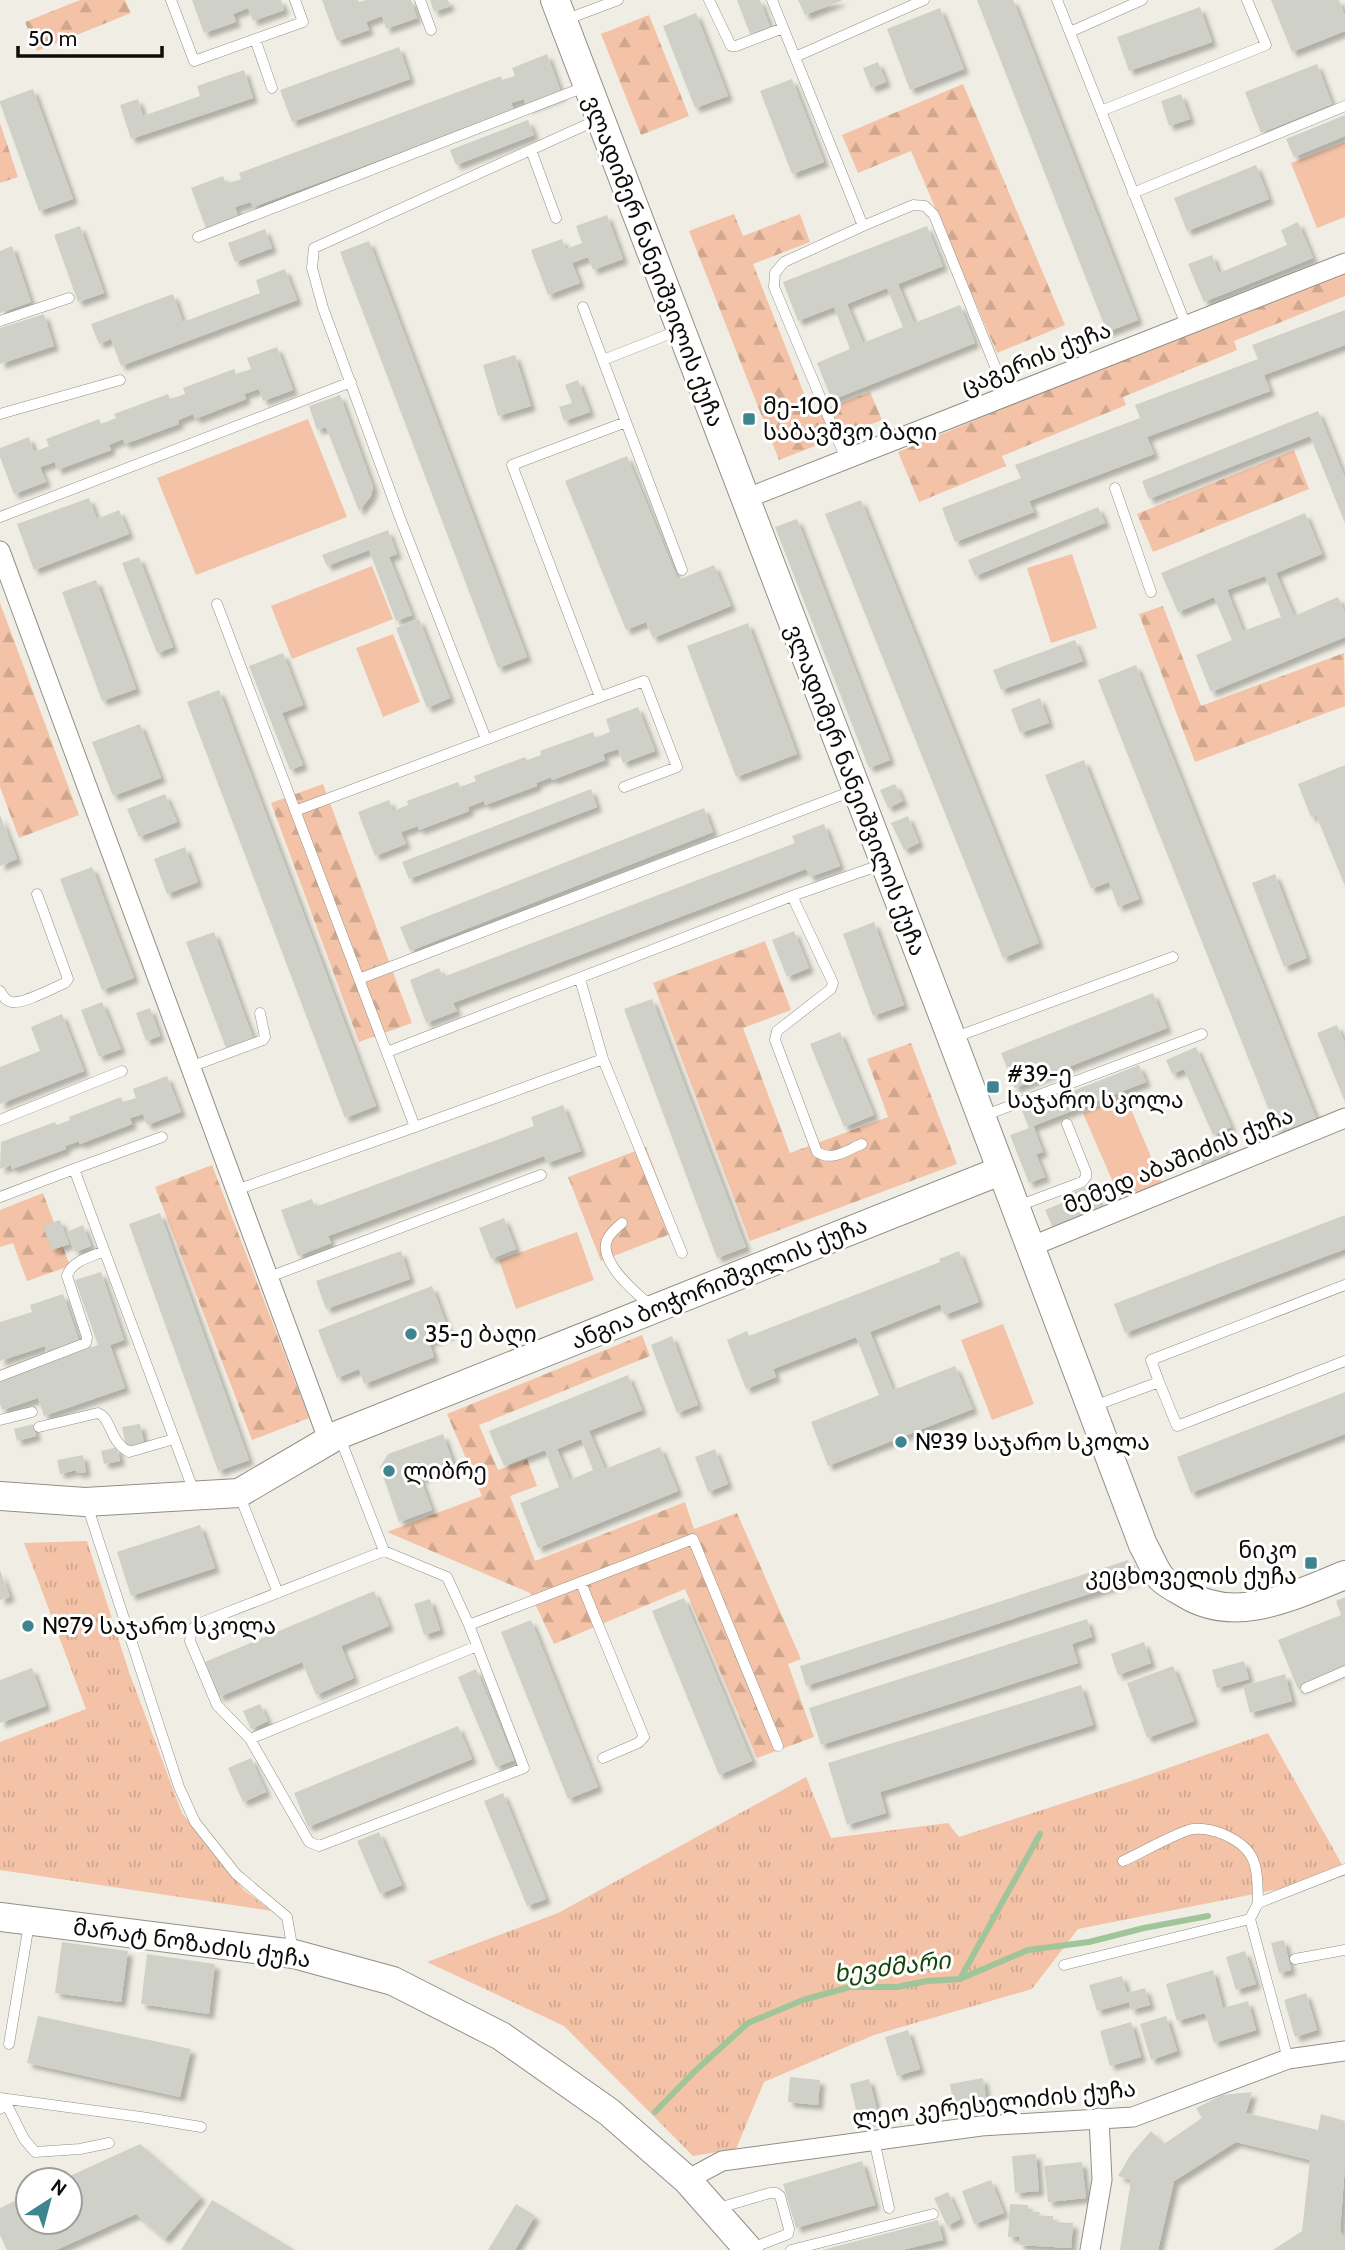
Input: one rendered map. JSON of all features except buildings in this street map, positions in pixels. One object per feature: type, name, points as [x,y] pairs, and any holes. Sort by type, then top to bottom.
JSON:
[{"type":"street","name":"ვლადიმერ ნანეიშვილის ქუჩა","points":[[559,10],[1143,1545],[1162,1579],[1196,1600],[1221,1607],[1245,1608],[1274,1603],[1345,1575]]},
{"type":"street","name":"ცაგერის ქუჩა","points":[[745,499],[1345,262]]},
{"type":"street","points":[[0,551],[190,1067],[333,1437]]},
{"type":"street","name":"მემედ აბაშიძის ქუჩა","points":[[1030,1247],[1345,1118]]},
{"type":"street","name":"ანგია ბოჭორიშვილის ქუჩა","points":[[0,1496],[85,1502],[239,1493],[333,1437],[1000,1171]]},
{"type":"street","name":"მარატ ნოზაძის ქუჩა","points":[[0,1917],[294,1954],[393,1981],[501,2036],[609,2112],[687,2180],[748,2249]]},
{"type":"street","name":"ლეო კერესელიძის ქუჩა","points":[[687,2180],[722,2161],[981,2126],[1133,2116],[1288,2059],[1345,2051]]},
{"type":"street","points":[[1090,2250],[1102,2180],[1099,2118]]},
{"type":"lane","points":[[171,0],[194,61],[303,22],[295,0]]},
{"type":"lane","points":[[419,0],[431,30]]},
{"type":"lane","points":[[559,10],[618,0]]},
{"type":"lane","points":[[709,0],[731,46],[783,28]]},
{"type":"lane","points":[[772,0],[863,226]]},
{"type":"lane","points":[[795,57],[924,0]]},
{"type":"lane","points":[[1057,0],[1186,325]]},
{"type":"lane","points":[[1070,32],[1142,0]]},
{"type":"lane","points":[[1101,111],[1266,45],[1247,0]]},
{"type":"lane","points":[[255,39],[272,88]]},
{"type":"lane","points":[[198,237],[587,86]]},
{"type":"lane","points":[[1133,193],[1345,106]]},
{"type":"lane","points":[[486,739],[400,518],[323,307],[312,268],[314,248],[600,119]]},
{"type":"lane","points":[[531,150],[556,218]]},
{"type":"lane","points":[[846,459],[774,286],[775,273],[784,262],[913,205],[925,206],[934,215],[1007,396]]},
{"type":"lane","points":[[0,321],[69,298]]},
{"type":"lane","points":[[583,307],[682,570]]},
{"type":"lane","points":[[603,360],[680,330]]},
{"type":"lane","points":[[0,414],[120,380]]},
{"type":"lane","points":[[0,517],[351,382]]},
{"type":"lane","points":[[600,697],[512,465],[626,422]]},
{"type":"lane","points":[[1115,488],[1151,592]]},
{"type":"lane","points":[[218,604],[415,1127]]},
{"type":"lane","points":[[295,811],[644,681],[677,767],[624,787]]},
{"type":"lane","points":[[359,979],[856,790]]},
{"type":"lane","points":[[387,1052],[884,863]]},
{"type":"lane","points":[[0,990],[6,999],[12,1002],[22,1001],[65,983],[68,979],[37,894]]},
{"type":"lane","points":[[792,896],[832,983],[831,989],[777,1031],[775,1040],[817,1152],[832,1157],[862,1144]]},
{"type":"lane","points":[[952,1039],[1173,957]]},
{"type":"lane","points":[[580,979],[603,1059],[682,1253]]},
{"type":"lane","points":[[190,1067],[263,1040],[265,1029],[260,1013]]},
{"type":"lane","points":[[981,1117],[1202,1034]]},
{"type":"lane","points":[[236,1189],[603,1059]]},
{"type":"lane","points":[[0,1120],[122,1071]]},
{"type":"lane","points":[[1015,1208],[1082,1182],[1086,1177],[1067,1124]]},
{"type":"lane","points":[[0,1197],[162,1137]]},
{"type":"lane","points":[[74,1169],[195,1496]]},
{"type":"lane","points":[[269,1277],[541,1175]]},
{"type":"lane","points":[[622,1223],[612,1232],[606,1243],[607,1254],[626,1283],[655,1308]]},
{"type":"lane","points":[[0,1376],[86,1343],[67,1276],[74,1264],[104,1251]]},
{"type":"lane","points":[[1345,1285],[1151,1360],[1177,1426],[1345,1361]]},
{"type":"lane","points":[[1091,1407],[1159,1382]]},
{"type":"lane","points":[[0,1420],[32,1412]]},
{"type":"lane","points":[[39,1427],[97,1413],[106,1420],[118,1443],[130,1452],[174,1439]]},
{"type":"lane","points":[[333,1437],[384,1551],[447,1577],[469,1625],[524,1768],[319,1846],[313,1845],[250,1739],[217,1705],[196,1659],[190,1634],[198,1625],[384,1551]]},
{"type":"lane","points":[[239,1493],[278,1593]]},
{"type":"lane","points":[[85,1502],[179,1787],[195,1822],[236,1874],[287,1917],[294,1954]]},
{"type":"lane","points":[[469,1625],[694,1539],[778,1745]]},
{"type":"lane","points":[[581,1583],[644,1737],[638,1744],[603,1758]]},
{"type":"lane","points":[[250,1739],[477,1646]]},
{"type":"lane","points":[[1306,1688],[1345,1671]]},
{"type":"lane","points":[[1123,1861],[1191,1828],[1216,1831],[1248,1848],[1254,1860],[1258,1902],[1250,1919],[1288,2059]]},
{"type":"lane","points":[[1258,1902],[1345,1869]]},
{"type":"lane","points":[[1064,1965],[1250,1919]]},
{"type":"lane","points":[[9,2044],[29,1920]]},
{"type":"lane","points":[[1295,1959],[1345,1950]]},
{"type":"lane","points":[[1,2102],[141,2117],[201,2127]]},
{"type":"lane","points":[[1,2102],[35,2152],[80,2149],[109,2143]]},
{"type":"lane","points":[[874,2140],[890,2208]]},
{"type":"lane","points":[[713,2209],[770,2193],[780,2196],[788,2234],[748,2249]]},
{"type":"lane","points":[[792,2250],[933,2214]]},
{"type":"green space","points":[[80,0],[125,0],[131,13],[37,51],[25,22]]},
{"type":"green space","points":[[649,15],[689,116],[641,135],[601,34]]},
{"type":"green space","points":[[963,84],[1065,325],[997,353],[911,151],[858,173],[842,135]]},
{"type":"green space","points":[[0,123],[18,177],[0,183]]},
{"type":"green space","points":[[1345,142],[1345,217],[1317,228],[1291,163]]},
{"type":"green space","points":[[734,214],[743,236],[800,214],[810,242],[753,264],[812,414],[870,392],[882,420],[779,460],[689,231]]},
{"type":"green space","points":[[1345,268],[1345,296],[1234,341],[1237,350],[1123,397],[1126,405],[1002,456],[1006,466],[919,502],[898,452]]},
{"type":"green space","points":[[308,419],[347,517],[196,575],[157,478]]},
{"type":"green space","points":[[1294,450],[1309,489],[1153,552],[1137,514]]},
{"type":"green space","points":[[1072,554],[1097,628],[1051,643],[1027,568]]},
{"type":"green space","points":[[372,566],[393,619],[292,659],[271,606]]},
{"type":"green space","points":[[0,603],[79,815],[19,838],[0,787]]},
{"type":"green space","points":[[1163,606],[1201,706],[1344,653],[1345,706],[1195,762],[1139,614]]},
{"type":"green space","points":[[393,634],[420,702],[383,717],[356,648]]},
{"type":"green space","points":[[323,784],[412,1023],[359,1042],[271,803]]},
{"type":"green space","points":[[765,941],[791,1010],[743,1028],[790,1153],[888,1117],[867,1059],[911,1043],[957,1164],[750,1241],[653,983]]},
{"type":"green space","points":[[1125,1095],[1162,1183],[1121,1201],[1083,1113]]},
{"type":"green space","points":[[646,1147],[678,1231],[601,1261],[568,1177]]},
{"type":"green space","points":[[212,1165],[309,1418],[252,1440],[155,1187]]},
{"type":"green space","points":[[43,1193],[70,1266],[27,1281],[13,1243],[0,1247],[0,1210]]},
{"type":"green space","points":[[577,1232],[594,1280],[516,1309],[499,1260]]},
{"type":"green space","points":[[1003,1324],[1034,1404],[992,1420],[961,1340]]},
{"type":"green space","points":[[642,1335],[650,1356],[479,1425],[498,1470],[527,1459],[537,1486],[510,1496],[535,1561],[685,1502],[694,1529],[737,1513],[801,1659],[788,1664],[814,1737],[757,1758],[685,1589],[554,1644],[530,1593],[387,1532],[482,1496],[447,1414]]},
{"type":"green space","points":[[87,1541],[129,1672],[182,1813],[244,1890],[272,1911],[0,1870],[0,1742],[86,1709],[24,1543]]},
{"type":"green space","points":[[1268,1733],[1345,1870],[1345,1876],[1078,1929],[1032,1989],[874,2035],[764,2082],[736,2149],[693,2156],[564,2026],[427,1962],[558,1913],[806,1777],[831,1838],[948,1823],[959,1837]]},
{"type":"waterway","points":[[960,1979],[1040,1834]]},
{"type":"waterway","name":"ხევძმარი","points":[[655,2112],[748,2023],[803,2000],[850,1987],[897,1987],[927,1981],[960,1979],[1028,1950],[1089,1942],[1208,1916]]},
{"type":"place","name":"მე-100 საბავშვო ბაღი","points":[[749,419]]},
{"type":"place","name":"#39-ე საჯარო სკოლა","points":[[993,1087]]},
{"type":"place","name":"35-ე ბაღი","points":[[411,1334]]},
{"type":"place","name":"№39 საჯარო სკოლა","points":[[901,1442]]},
{"type":"place","name":"ლიბრე","points":[[389,1471]]},
{"type":"place","name":"ნიკო კეცხოველის ქუჩა","points":[[1311,1563]]},
{"type":"place","name":"№79 საჯარო სკოლა","points":[[28,1626]]}]
